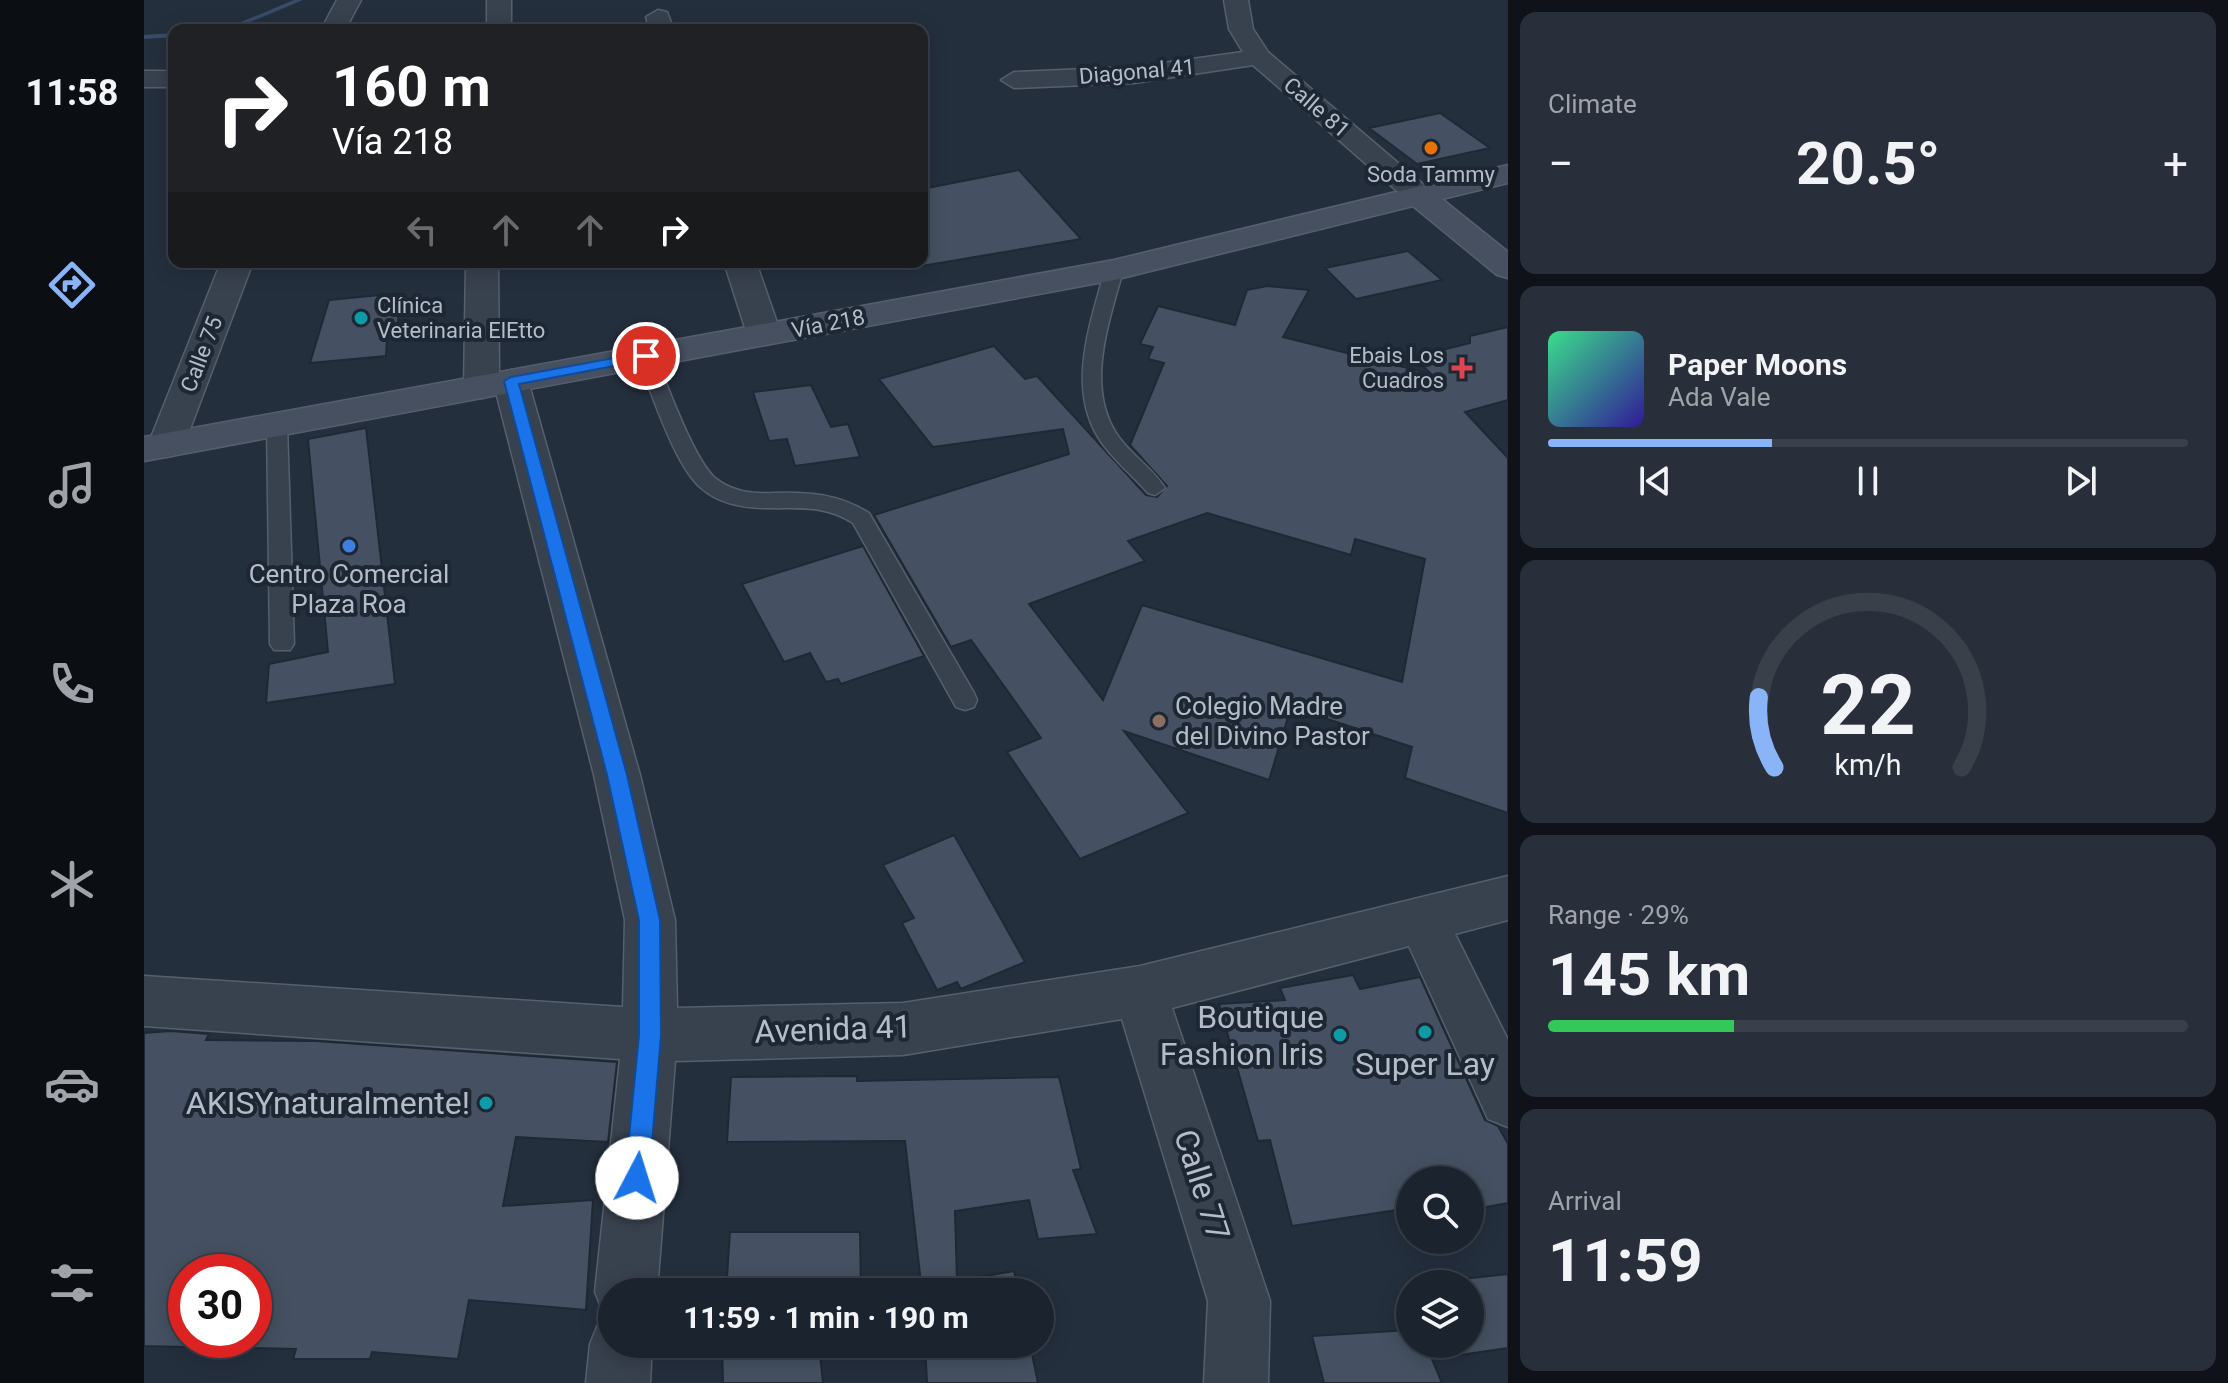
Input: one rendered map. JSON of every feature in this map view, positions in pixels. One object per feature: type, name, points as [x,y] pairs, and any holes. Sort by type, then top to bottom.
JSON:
[{"type":"main road","name":"Vía 218","points":[[155,447],[1114,270],[1422,198],[1508,174]]},
{"type":"main road","points":[[1422,198],[1508,268]]},
{"type":"street","points":[[336,24],[349,0]]},
{"type":"street","points":[[499,0],[499,24]]},
{"type":"street","name":"Calle 81","points":[[1236,0],[1241,29],[1259,57],[1422,198]]},
{"type":"street","name":"Diagonal 41","points":[[1014,80],[1134,75],[1259,57]]},
{"type":"street","points":[[144,79],[168,79]]},
{"type":"street","name":"Calle 75","points":[[155,447],[234,268]]},
{"type":"street","points":[[483,268],[496,384],[617,775],[650,920],[650,1035],[627,1278]]},
{"type":"street","points":[[742,268],[764,334]]},
{"type":"street","name":"Avenida 41","points":[[144,1001],[650,1035],[903,1029],[1140,991],[1508,898]]},
{"type":"street","points":[[1422,920],[1508,1099]]},
{"type":"street","name":"Calle 77","points":[[1140,991],[1239,1301],[1236,1383]]},
{"type":"street","points":[[618,1383],[620,1358]]},
{"type":"lane","points":[[1114,270],[1093,361],[1095,405],[1107,436],[1155,488]]},
{"type":"lane","points":[[646,356],[706,483],[727,496],[750,502],[817,498],[844,504],[861,518],[965,700]]},
{"type":"lane","points":[[277,425],[282,644]]},
{"type":"building","points":[[1440,113],[1490,148],[1417,164],[1369,128]]},
{"type":"building","points":[[1019,170],[1081,239],[928,265],[928,188]]},
{"type":"building","name":"Ebais Los Cuadros","points":[[1408,251],[1442,280],[1356,299],[1325,268]]},
{"type":"building","points":[[1267,286],[1309,290],[1283,337],[1431,374],[1414,357],[1470,343],[1470,336],[1508,327],[1508,400],[1465,412],[1508,458],[1508,813],[1405,778],[1412,747],[1291,707],[1269,780],[1124,731],[1188,813],[1080,859],[1007,752],[1041,738],[971,640],[951,647],[874,515],[1069,454],[1063,429],[933,447],[879,379],[994,346],[1025,379],[1037,376],[1146,495],[1157,497],[1167,486],[1130,445],[1164,363],[1148,359],[1153,347],[1140,344],[1158,306],[1235,325],[1247,290]],"holes":[[[1207,513],[1351,555],[1355,539],[1425,559],[1402,682],[1142,605],[1103,700],[1029,604],[1145,561],[1128,541]]]},
{"type":"building","name":"Clínica Veterinaria ElEtto","points":[[400,293],[397,336],[387,336],[386,356],[310,363],[329,300]]},
{"type":"building","points":[[811,385],[831,427],[848,424],[860,457],[795,466],[787,439],[769,441],[753,392]]},
{"type":"building","name":"Centro Comercial Plaza Roa","points":[[366,428],[395,684],[266,703],[269,664],[328,652],[308,439]]},
{"type":"building","points":[[863,546],[924,656],[841,684],[838,679],[826,682],[810,653],[784,662],[742,584]]},
{"type":"building","points":[[954,835],[1025,962],[961,989],[957,982],[937,990],[902,923],[914,918],[883,865]]},
{"type":"building","points":[[1353,975],[1360,989],[1420,977],[1485,1120],[1498,1126],[1508,1144],[1508,1203],[1484,1207],[1484,1166],[1396,1166],[1396,1210],[1292,1226],[1270,1140],[1258,1141],[1219,1004],[1285,1000],[1280,988]]},
{"type":"building","points":[[170,1031],[209,1034],[206,1040],[316,1041],[617,1062],[608,1142],[516,1137],[503,1206],[593,1200],[586,1310],[469,1300],[458,1359],[372,1352],[370,1359],[293,1359],[296,1349],[272,1348],[272,1254],[168,1254],[168,1347],[144,1346],[144,1033]]},
{"type":"building","points":[[857,1076],[857,1081],[1059,1077],[1081,1169],[1073,1170],[1097,1234],[1038,1239],[1029,1200],[955,1211],[957,1278],[920,1278],[905,1141],[727,1142],[731,1077]]},
{"type":"building","points":[[730,1232],[860,1232],[861,1278],[727,1278]]},
{"type":"building","points":[[1014,1271],[1016,1278],[974,1278]]},
{"type":"building","points":[[1508,1274],[1508,1348],[1484,1351],[1484,1277]]},
{"type":"building","points":[[1396,1331],[1396,1358],[1439,1358],[1432,1359],[1442,1383],[1324,1383],[1312,1336]]},
{"type":"building","points":[[722,1358],[820,1358],[823,1383],[723,1383]]},
{"type":"building","points":[[926,1358],[1033,1358],[1038,1383],[927,1383]]},
{"type":"waterway","points":[[240,24],[300,0]]},
{"type":"waterway","points":[[144,37],[168,35]]},
{"type":"place","name":"Soda Tammy","points":[[1431,148]]},
{"type":"place","name":"Clínica Veterinaria ElEtto","points":[[361,318]]},
{"type":"place","name":"Ebais Los Cuadros","points":[[1462,368]]},
{"type":"place","name":"Centro Comercial Plaza Roa","points":[[349,546]]},
{"type":"place","name":"Colegio Madre del Divino Pastor","points":[[1159,721]]},
{"type":"place","name":"Super Lay","points":[[1425,1032]]},
{"type":"place","name":"Boutique Fashion Iris","points":[[1340,1035]]},
{"type":"place","name":"AKISYnaturalmente!","points":[[486,1103]]},
{"type":"route","points":[[637,1178],[650,1035],[650,920],[617,775],[511,381],[646,356]]}]
